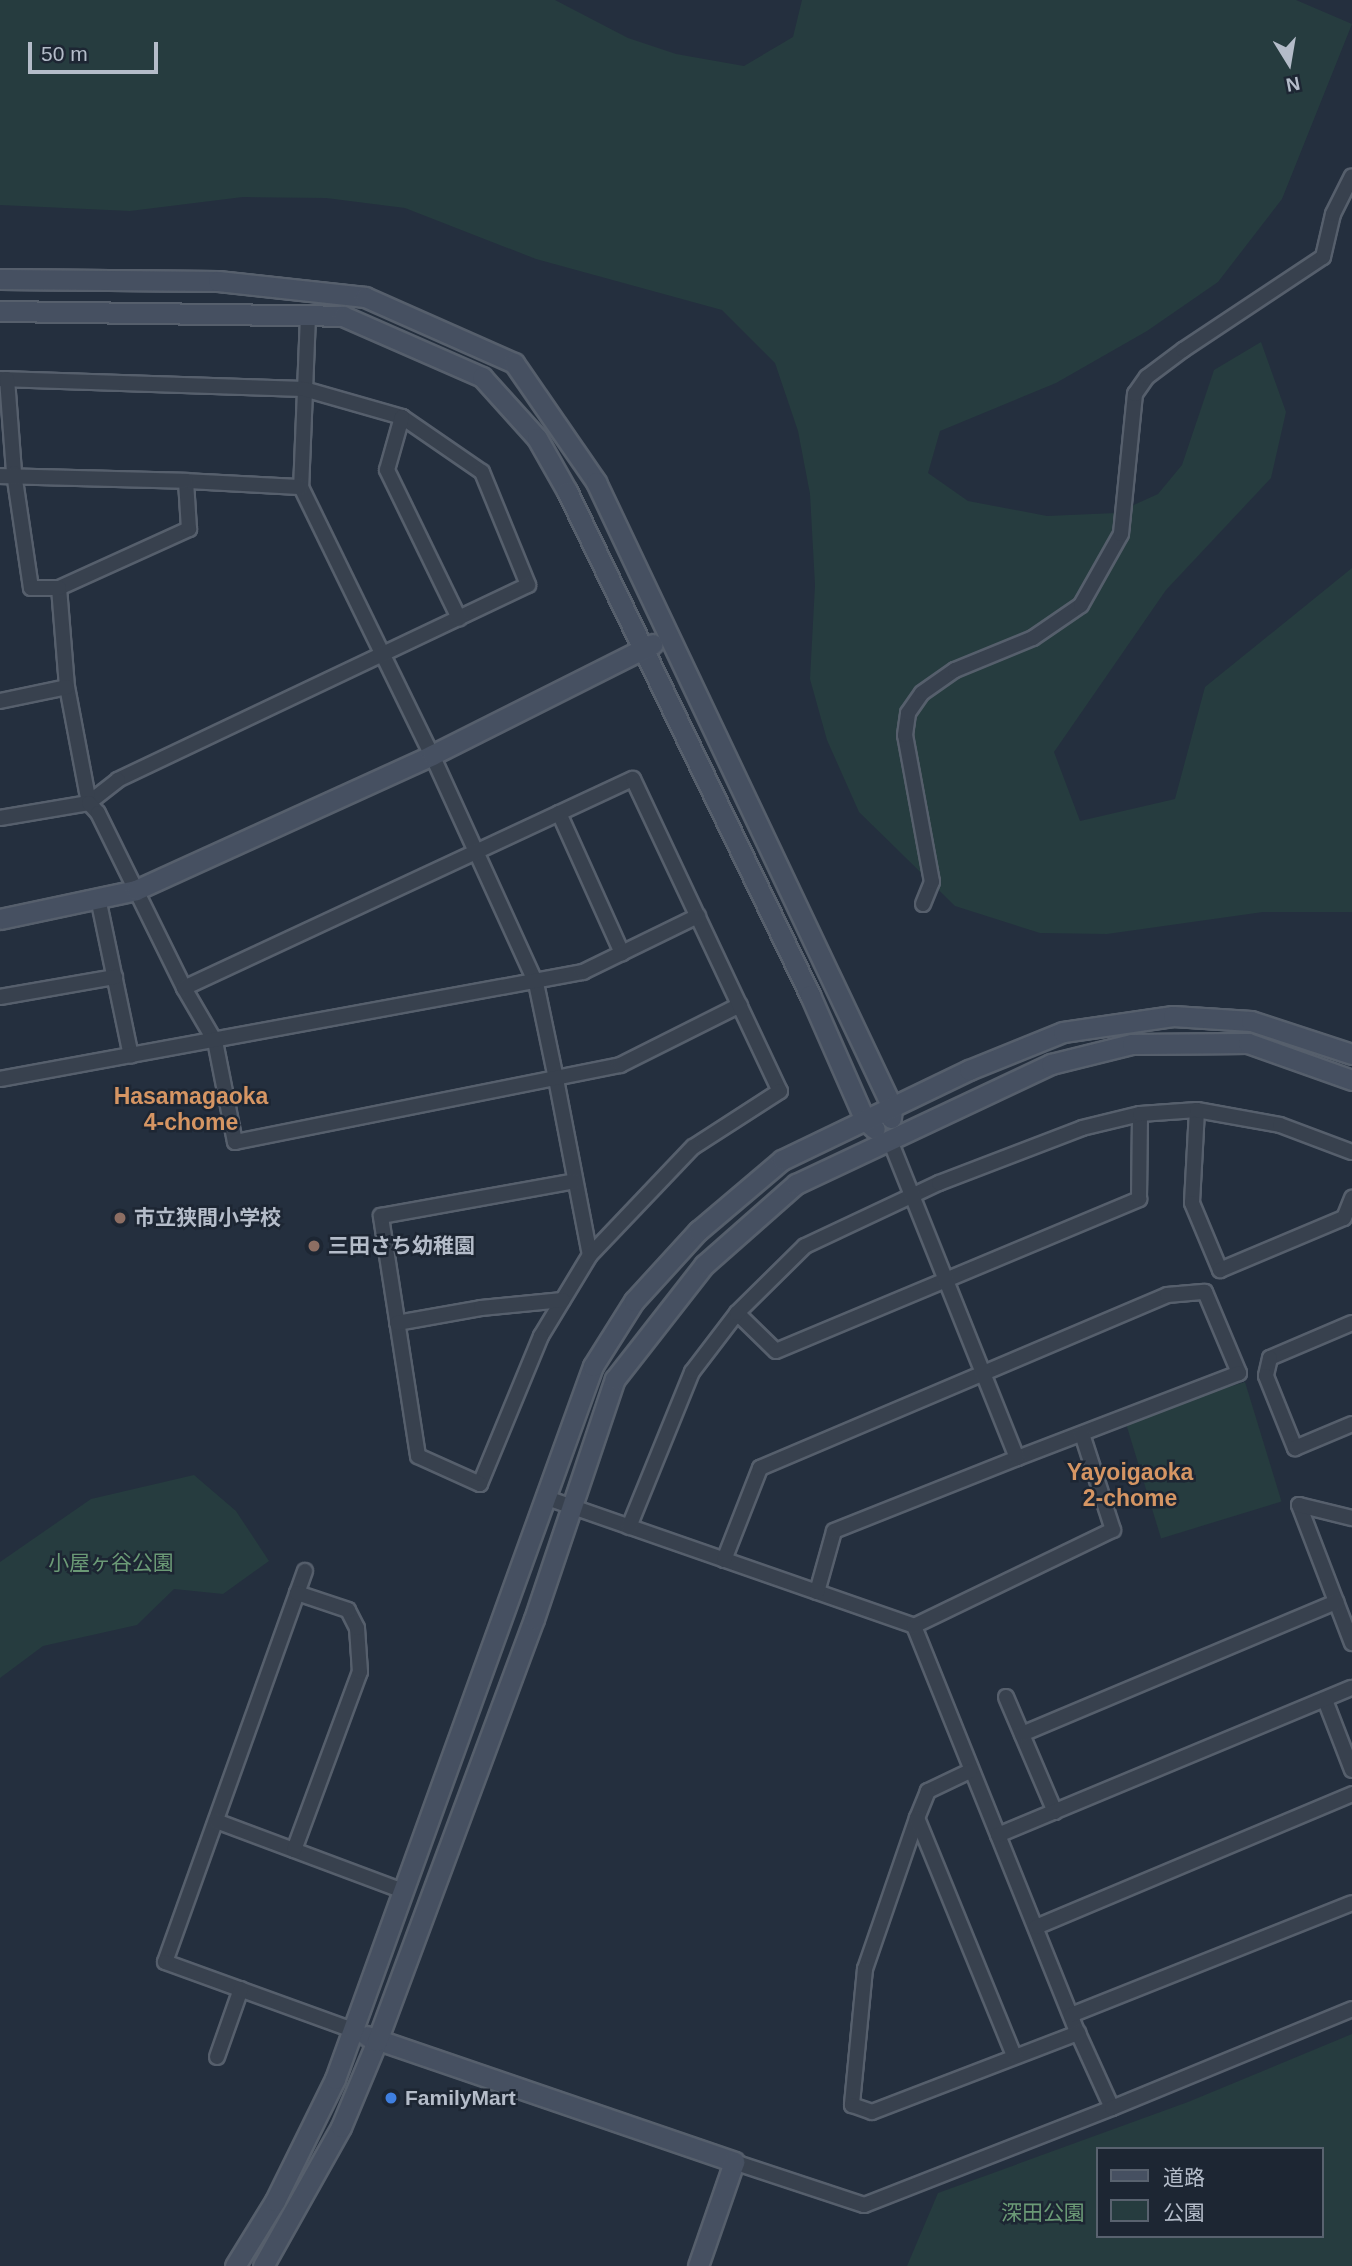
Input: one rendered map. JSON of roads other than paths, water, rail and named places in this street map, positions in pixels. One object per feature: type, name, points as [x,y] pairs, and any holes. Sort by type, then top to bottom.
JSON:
[{"type":"street","points":[[923,904],[932,882],[905,735],[908,713],[922,693],[955,670],[1033,638],[1081,606],[1121,534],[1135,394],[1147,377],[1183,350],[1323,257],[1333,214],[1352,176]]},
{"type":"street","points":[[0,279],[218,281],[365,297],[514,363],[596,482],[666,637],[892,1107],[890,1140],[1017,1458]]},
{"type":"street","points":[[0,312],[343,316],[482,377],[537,438],[643,649],[810,995],[865,1121],[890,1140]]},
{"type":"street","points":[[308,316],[301,486],[477,850],[536,983],[590,1255]]},
{"type":"street","points":[[0,818],[89,803],[118,780],[528,585],[482,472],[402,417],[304,389],[4,379],[7,474],[31,588],[59,588],[189,529],[186,481]]},
{"type":"street","points":[[402,417],[387,470],[459,618]]},
{"type":"street","points":[[7,474],[301,486]]},
{"type":"street","points":[[59,588],[67,687],[89,803],[184,988],[215,1041],[235,1142],[620,1065],[740,1005]]},
{"type":"street","points":[[0,919],[136,890],[432,755],[666,637]]},
{"type":"street","points":[[0,701],[67,687]]},
{"type":"street","points":[[184,988],[633,779],[780,1091],[693,1147],[590,1255],[516,1388],[480,1484],[418,1457],[381,1216],[575,1181]]},
{"type":"street","points":[[558,814],[622,953]]},
{"type":"street","points":[[98,898],[131,1056]]},
{"type":"street","points":[[0,1079],[536,983],[583,972],[698,916]]},
{"type":"street","points":[[0,998],[115,977]]},
{"type":"street","points":[[235,2266],[275,2201],[335,2079],[546,1503],[593,1366],[634,1301],[698,1231],[782,1160],[892,1107],[1063,1032],[1173,1016],[1251,1021],[1352,1054]]},
{"type":"street","points":[[263,2266],[341,2127],[377,2041],[540,1602],[615,1379],[704,1265],[796,1184],[1051,1064],[1132,1044],[1248,1043],[1352,1080]]},
{"type":"street","points":[[1197,1110],[1192,1203],[1220,1270],[1344,1218],[1352,1198]]},
{"type":"street","points":[[629,1527],[692,1372],[737,1313],[806,1246],[913,1195],[1082,1128],[1140,1114],[1197,1110],[1280,1125],[1352,1152]]},
{"type":"street","points":[[737,1313],[776,1351],[1139,1199],[1140,1114]]},
{"type":"street","points":[[724,1560],[760,1468],[1167,1295],[1205,1293],[1239,1373],[834,1531],[817,1592]]},
{"type":"street","points":[[397,1323],[481,1308],[563,1300]]},
{"type":"street","points":[[1352,1323],[1270,1358],[1266,1376],[1295,1448],[1352,1424]]},
{"type":"street","points":[[546,1503],[570,1513],[629,1527],[914,1626],[1113,1530],[1082,1434]]},
{"type":"street","points":[[1352,1518],[1299,1505],[1352,1643]]},
{"type":"street","points":[[305,1571],[165,1962],[353,2029],[377,2041],[864,2205],[1112,2108],[1352,2009]]},
{"type":"street","points":[[294,1850],[360,1672],[356,1628],[348,1610],[297,1592]]},
{"type":"street","points":[[1022,1734],[1336,1602]]},
{"type":"street","points":[[914,1626],[970,1771],[1078,2033],[1112,2108]]},
{"type":"street","points":[[998,1835],[1352,1688]]},
{"type":"street","points":[[1006,1697],[1055,1812]]},
{"type":"street","points":[[1325,1700],[1352,1770]]},
{"type":"street","points":[[970,1771],[928,1791],[917,1818],[865,1969],[852,2105],[872,2112],[1078,2033]]},
{"type":"street","points":[[1036,1927],[1352,1794]]},
{"type":"street","points":[[917,1818],[1014,2056]]},
{"type":"street","points":[[216,1821],[404,1891]]},
{"type":"street","points":[[1071,2015],[1352,1903]]},
{"type":"street","points":[[217,2057],[241,1989]]},
{"type":"street","points":[[698,2266],[734,2162]]},
{"type":"place","name":"市立狭間小学校","points":[[120,1218]]},
{"type":"place","name":"三田さち幼稚園","points":[[314,1246]]},
{"type":"place","name":"FamilyMart","points":[[391,2098]]},
{"type":"district","name":"Hasamagaoka 4-chome","points":[[191,1109]]},
{"type":"district","name":"Yayoigaoka 2-chome","points":[[1130,1485]]},
{"type":"park label","name":"小屋ヶ谷公園","points":[[111,1563]]},
{"type":"park label","name":"深田公園","points":[[1043,2213]]}]
